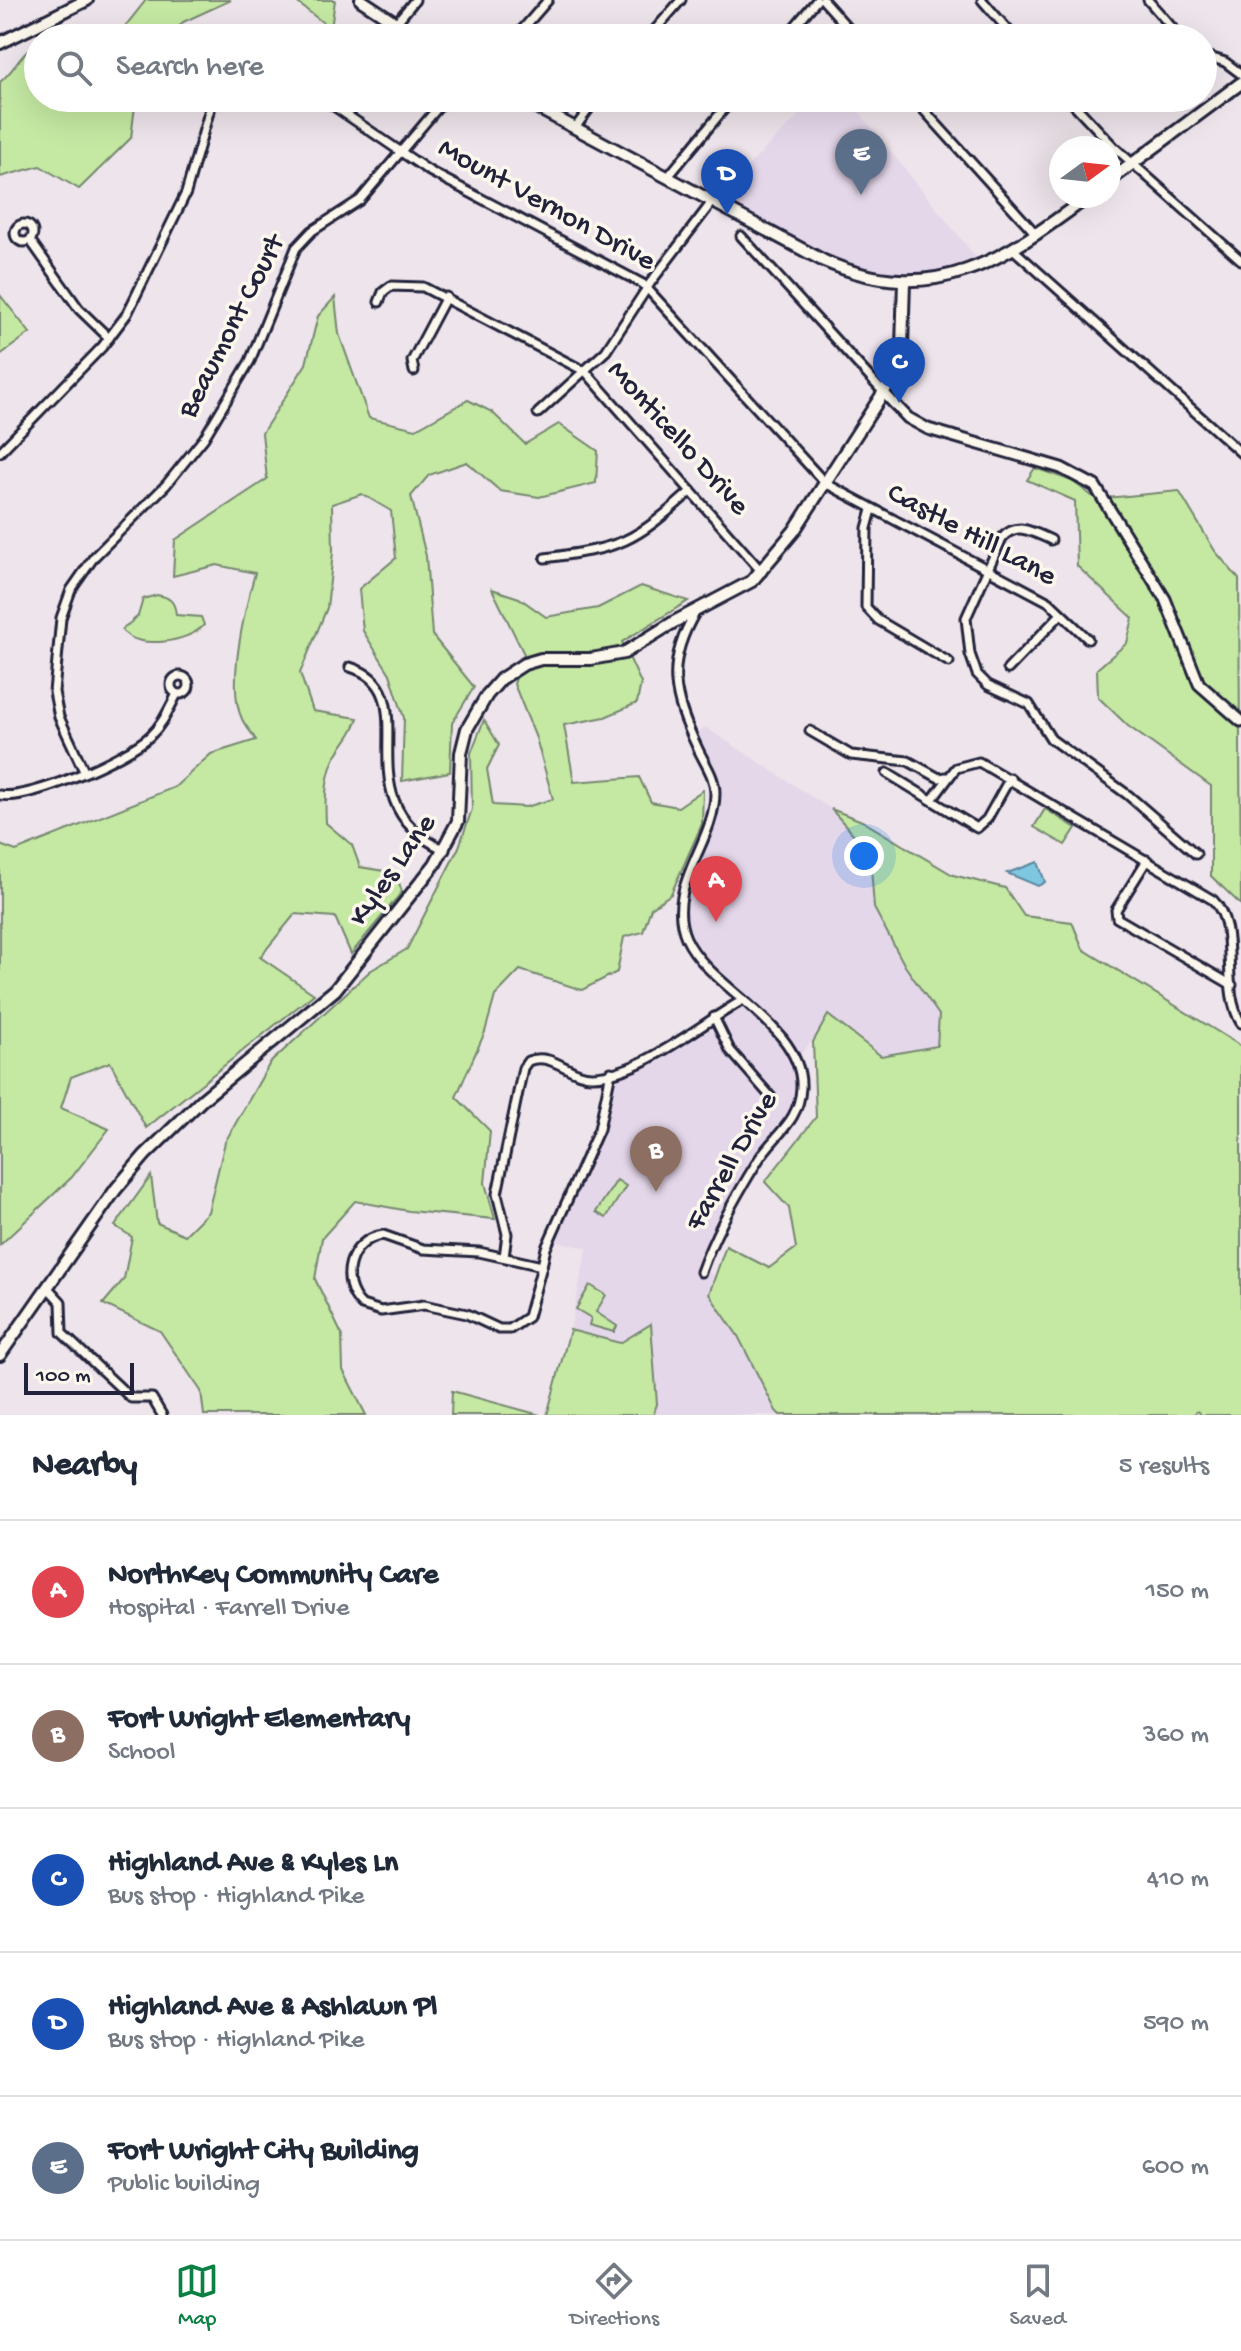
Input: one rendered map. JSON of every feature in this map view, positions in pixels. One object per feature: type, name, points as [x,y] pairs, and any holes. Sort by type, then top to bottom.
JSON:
[{"type":"main road","points":[[38,24],[87,0]]},
{"type":"main road","points":[[361,0],[396,23]]},
{"type":"main road","points":[[0,43],[24,31]]},
{"type":"main road","points":[[1217,101],[1241,83]]},
{"type":"main road","points":[[545,112],[843,269],[904,281],[966,272],[1014,250],[1073,208]]},
{"type":"main road","points":[[1121,172],[1202,112]]},
{"type":"main road","name":"Kyles Lane","points":[[0,1355],[116,1189],[145,1155],[203,1099],[335,990],[445,850],[458,821],[461,753],[467,729],[475,712],[501,679],[524,664],[541,659],[591,659],[624,653],[731,595],[762,572],[884,393],[900,359],[904,281]]},
{"type":"street","points":[[396,23],[415,0]]},
{"type":"street","points":[[527,24],[548,0]]},
{"type":"street","points":[[660,24],[681,0]]},
{"type":"street","points":[[798,24],[820,0],[843,24]]},
{"type":"street","points":[[983,0],[1003,24]]},
{"type":"street","points":[[1148,0],[1169,24]]},
{"type":"street","points":[[1217,59],[1241,74]]},
{"type":"street","points":[[0,452],[109,338],[127,314],[186,193],[209,112]]},
{"type":"street","name":"Mount Vernon Drive","points":[[342,112],[429,171],[647,287],[825,483]]},
{"type":"street","name":"Beaumont Court","points":[[84,771],[59,717],[54,692],[61,618],[71,590],[94,557],[166,485],[204,438],[250,361],[296,248],[312,231],[360,200],[434,112]]},
{"type":"street","points":[[575,128],[587,112]]},
{"type":"street","points":[[667,178],[721,112]]},
{"type":"street","points":[[926,112],[1037,235]]},
{"type":"street","points":[[1082,112],[1133,164],[1241,260]]},
{"type":"street","points":[[538,413],[606,351],[647,287],[712,202]]},
{"type":"street","points":[[741,236],[908,418],[928,429],[1061,468],[1095,486],[1165,599],[1199,684],[1241,721]]},
{"type":"street","points":[[30,240],[79,309],[109,338]]},
{"type":"street","points":[[1014,250],[1241,453]]},
{"type":"street","name":"Monticello Drive","points":[[379,302],[386,289],[399,284],[423,287],[586,372],[762,572]]},
{"type":"street","points":[[414,371],[412,361],[446,297]]},
{"type":"street","name":"Castle Hill Lane","points":[[825,483],[1049,602],[1088,639]]},
{"type":"street","points":[[545,558],[603,550],[630,541],[691,491]]},
{"type":"street","points":[[872,510],[867,528],[864,588],[869,612],[949,662]]},
{"type":"street","points":[[1051,540],[1022,528],[1009,531],[1002,538],[966,618],[970,654],[977,674],[988,685],[1029,704],[1051,739],[1128,795],[1196,854]]},
{"type":"street","name":"Farrell Drive","points":[[695,613],[679,642],[675,685],[688,728],[714,781],[715,807],[683,892],[681,923],[690,946],[787,1047],[800,1076],[799,1104],[790,1124],[760,1157],[722,1223],[701,1272]]},
{"type":"street","points":[[1008,669],[1061,614]]},
{"type":"street","points":[[350,667],[373,678],[387,699],[388,782],[396,807],[419,837],[445,850]]},
{"type":"street","points":[[0,795],[27,795],[144,741],[164,719],[177,694]]},
{"type":"street","points":[[810,731],[851,755],[908,761],[939,778],[946,777]]},
{"type":"street","points":[[932,800],[946,777],[963,765],[979,762],[1213,900],[1227,916],[1235,1012],[1241,1023]]},
{"type":"street","points":[[887,773],[976,828],[987,819],[1010,778]]},
{"type":"street","points":[[1147,860],[1116,910],[1117,918],[1232,985]]},
{"type":"street","points":[[504,1257],[507,1234],[497,1194],[523,1068],[534,1058],[584,1075],[611,1072],[652,1055],[743,1000]]},
{"type":"street","points":[[714,1017],[730,1050],[771,1097]]},
{"type":"street","points":[[542,1266],[466,1250],[423,1249],[394,1237],[378,1236],[364,1241],[356,1250],[348,1278],[355,1297],[369,1309],[424,1305],[467,1314],[499,1329],[510,1329],[528,1317],[542,1266],[546,1248],[599,1129],[611,1072]]},
{"type":"street","points":[[48,1288],[61,1302],[61,1325],[67,1340],[131,1398],[152,1398],[162,1415]]},
{"type":"shaded area","points":[[802,112],[859,112],[983,266],[952,276],[859,274],[712,202]]},
{"type":"shaded area","points":[[705,727],[831,809],[870,853],[874,908],[905,966],[939,1015],[937,1046],[881,1056],[828,1015],[815,1038],[795,1060],[799,1070],[799,1104],[722,1223],[701,1271],[715,1275],[709,1294],[738,1336],[780,1415],[653,1415],[657,1404],[651,1325],[620,1343],[570,1330],[587,1248],[549,1240],[586,1161],[611,1077],[743,1000],[690,946],[680,904],[711,822],[714,781],[692,737]]},
{"type":"green space","points":[[146,0],[231,0],[181,24],[127,24]]},
{"type":"green space","points":[[294,0],[335,0],[332,24],[325,24]]},
{"type":"green space","points":[[24,56],[24,112],[134,112],[131,138],[79,189],[40,166],[0,177],[0,82]]},
{"type":"green space","points":[[0,295],[30,333],[0,355]]},
{"type":"green space","points":[[335,297],[339,334],[369,418],[416,429],[468,400],[492,412],[525,444],[559,424],[598,451],[596,483],[539,497],[500,491],[467,462],[429,475],[411,496],[426,556],[432,635],[474,687],[452,723],[450,772],[402,781],[404,718],[390,674],[363,631],[359,589],[396,558],[391,511],[362,494],[332,504],[333,552],[327,608],[300,673],[313,711],[358,718],[330,771],[326,823],[352,845],[360,867],[396,873],[402,892],[351,954],[335,917],[295,914],[260,957],[314,994],[146,1128],[110,1062],[71,1077],[61,1108],[109,1129],[72,1177],[0,1245],[0,845],[16,851],[175,787],[211,754],[256,740],[242,719],[236,687],[239,647],[255,573],[217,565],[173,576],[175,540],[267,479],[262,433],[306,364],[318,316]]},
{"type":"green space","points":[[1035,468],[1072,481],[1096,499],[1179,491],[1215,551],[1239,579],[1241,905],[1211,876],[1211,786],[1128,726],[1098,697],[1097,669],[1127,643],[1133,618],[1077,566],[1075,501],[1027,480]]},
{"type":"green space","points":[[641,586],[688,601],[622,642],[641,683],[637,703],[605,717],[564,725],[574,782],[639,777],[651,802],[678,807],[703,790],[702,824],[671,894],[651,908],[643,932],[624,937],[617,972],[582,990],[520,970],[495,996],[485,1032],[456,1097],[490,1131],[485,1183],[495,1219],[409,1211],[355,1201],[322,1238],[315,1279],[342,1335],[343,1370],[366,1415],[204,1415],[201,1391],[160,1331],[103,1304],[124,1279],[132,1237],[115,1226],[151,1176],[157,1223],[185,1235],[208,1212],[225,1142],[270,1063],[370,971],[407,949],[459,847],[472,809],[471,753],[484,720],[499,745],[487,769],[493,805],[526,807],[553,799],[536,738],[514,684],[524,654],[492,589],[519,598],[546,617],[598,608]]},
{"type":"green space","points":[[157,595],[171,601],[176,615],[201,617],[204,625],[186,636],[162,642],[129,636],[122,630],[138,616],[143,599]]},
{"type":"green space","points":[[831,809],[862,821],[953,875],[1005,888],[1024,916],[1072,922],[1083,949],[1241,1046],[1241,1415],[1201,1415],[1198,1411],[1192,1415],[780,1415],[776,1411],[738,1336],[709,1294],[726,1246],[769,1268],[796,1248],[789,1208],[765,1182],[816,1117],[813,1042],[828,1015],[881,1056],[937,1046],[939,1015],[905,966],[874,908],[870,853]]},
{"type":"green space","points":[[1045,809],[1076,828],[1065,845],[1034,827]]},
{"type":"green space","points":[[617,1180],[626,1186],[606,1218],[596,1212]]},
{"type":"green space","points":[[590,1285],[606,1295],[596,1312],[617,1326],[614,1332],[589,1325],[591,1318],[576,1309]]},
{"type":"green space","points":[[651,1324],[657,1404],[653,1415],[547,1415],[570,1330],[620,1343]]},
{"type":"green space","points":[[452,1391],[540,1415],[451,1415]]},
{"type":"water","points":[[1038,862],[1045,882],[1038,886],[1007,873]]},
{"type":"place","name":"Fort Wright City Building","points":[[861,195]]},
{"type":"place","name":"Highland Ave & Ashlawn Pl","points":[[727,215]]},
{"type":"place","name":"Highland Ave & Kyles Ln","points":[[899,403]]},
{"type":"place","name":"NorthKey Community Care","points":[[716,922]]},
{"type":"place","name":"Fort Wright Elementary","points":[[656,1192]]}]
